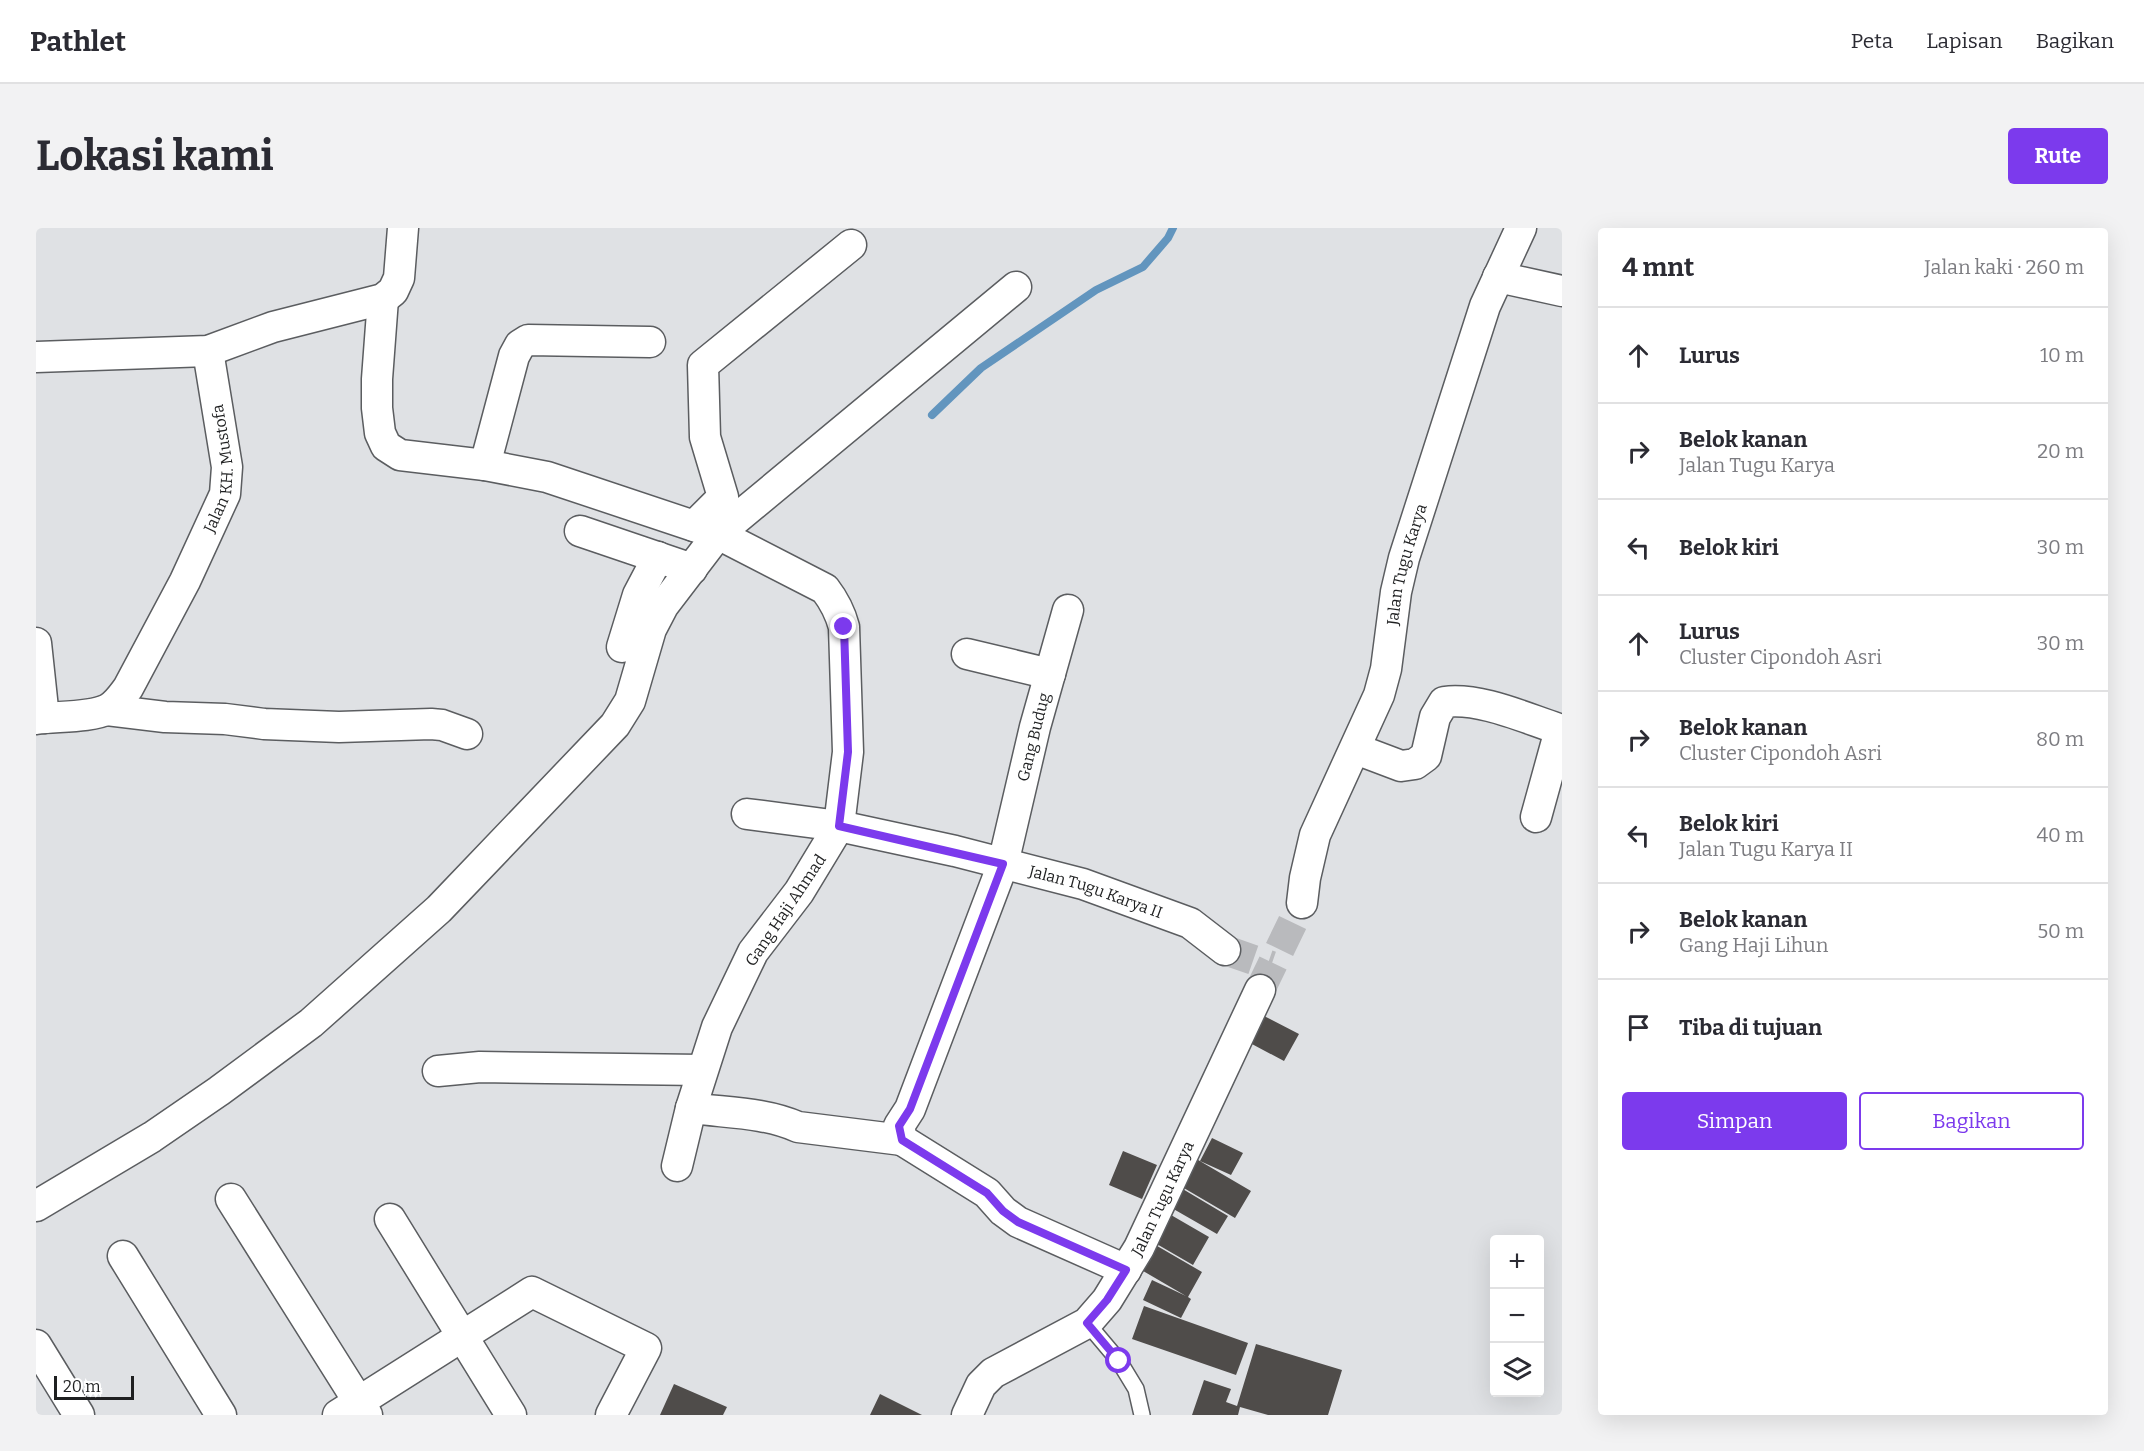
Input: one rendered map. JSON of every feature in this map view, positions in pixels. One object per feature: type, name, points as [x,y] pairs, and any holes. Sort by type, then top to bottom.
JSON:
[{"type":"street","points":[[36,357],[208,351],[273,327],[383,299],[393,291],[399,278],[403,228]]},
{"type":"street","name":"Jalan Tugu Karya","points":[[1302,903],[1305,878],[1316,835],[1379,695],[1386,669],[1396,592],[1404,558],[1481,315],[1521,228]]},
{"type":"street","points":[[36,1206],[152,1137],[311,1023],[439,909],[615,725],[630,701],[651,629],[663,606],[692,569],[706,530],[723,497],[705,437],[703,365],[851,245]]},
{"type":"street","points":[[1498,277],[1562,291]]},
{"type":"street","points":[[706,530],[1016,287]]},
{"type":"street","points":[[383,299],[377,408],[380,433],[386,446],[400,455],[485,465],[547,477],[706,530],[825,590],[835,601],[844,627],[848,752],[839,826]]},
{"type":"street","points":[[485,465],[514,356],[520,345],[528,340],[650,342]]},
{"type":"street","name":"Jalan KH. Mustofa","points":[[107,710],[128,688],[185,581],[225,494],[227,467],[208,351]]},
{"type":"street","points":[[580,531],[692,569]]},
{"type":"street","points":[[622,647],[638,595],[658,557]]},
{"type":"street","name":"Gang Budug","points":[[902,1140],[899,1126],[910,1109],[1003,864],[1035,727],[1068,610]]},
{"type":"street","points":[[36,643],[40,719],[107,710],[165,717],[225,719],[264,724],[339,727],[431,724],[442,725],[467,734]]},
{"type":"street","points":[[967,654],[1050,674]]},
{"type":"street","points":[[1356,749],[1401,766],[1415,764],[1426,756],[1435,717],[1444,702],[1457,700],[1489,706],[1561,730],[1536,818]]},
{"type":"street","name":"Jalan Tugu Karya II","points":[[747,814],[839,826],[1083,884],[1190,923],[1225,950]]},
{"type":"street","name":"Gang Haji Ahmad","points":[[677,1166],[691,1108],[717,1027],[753,952],[799,892],[839,826]]},
{"type":"street","name":"Jalan Tugu Karya","points":[[967,1415],[981,1385],[993,1373],[1087,1323],[1107,1300],[1139,1248],[1260,990]]},
{"type":"street","points":[[438,1071],[480,1067],[702,1070]]},
{"type":"street","points":[[691,1108],[752,1113],[785,1121],[798,1127],[902,1140],[987,1193],[1003,1211],[1018,1222],[1126,1270]]},
{"type":"street","points":[[231,1199],[354,1411],[532,1292],[646,1348],[610,1415]]},
{"type":"street","points":[[390,1219],[511,1415]]},
{"type":"street","points":[[123,1256],[221,1415]]},
{"type":"street","points":[[36,1346],[79,1415]]},
{"type":"lane","points":[[1087,1323],[1119,1361],[1136,1389],[1142,1415]]},
{"type":"building","points":[[1264,1016],[1299,1034],[1284,1061],[1250,1043]]},
{"type":"building","points":[[1212,1138],[1243,1153],[1231,1175],[1200,1161]]},
{"type":"building","points":[[1123,1151],[1157,1165],[1142,1199],[1109,1185]]},
{"type":"building","points":[[1193,1157],[1251,1191],[1235,1218],[1177,1184]]},
{"type":"building","points":[[1181,1188],[1228,1216],[1217,1234],[1170,1207]]},
{"type":"building","points":[[1171,1215],[1209,1237],[1193,1265],[1155,1243]]},
{"type":"building","points":[[1152,1243],[1202,1272],[1188,1297],[1191,1299],[1181,1318],[1143,1300],[1152,1280],[1186,1296],[1138,1268]]},
{"type":"building","points":[[1144,1306],[1248,1343],[1236,1375],[1132,1339]]},
{"type":"building","points":[[1256,1344],[1342,1370],[1328,1415],[1268,1415],[1240,1407],[1238,1415],[1192,1415],[1204,1380],[1231,1389],[1226,1402],[1237,1406]]},
{"type":"building","points":[[674,1384],[727,1407],[723,1415],[660,1415]]},
{"type":"building","points":[[880,1394],[922,1415],[870,1415]]},
{"type":"waterway","points":[[932,415],[981,368],[1096,290],[1143,267],[1168,238],[1173,228]]},
{"type":"tunnel","points":[[1260,990],[1302,903]]},
{"type":"tunnel","points":[[1225,950],[1271,966]]},
{"type":"route","points":[[844,627],[848,752],[839,826],[1003,864],[910,1109],[899,1126],[902,1140],[987,1193],[1003,1211],[1018,1222],[1126,1270],[1107,1300],[1087,1323],[1119,1361]]}]
